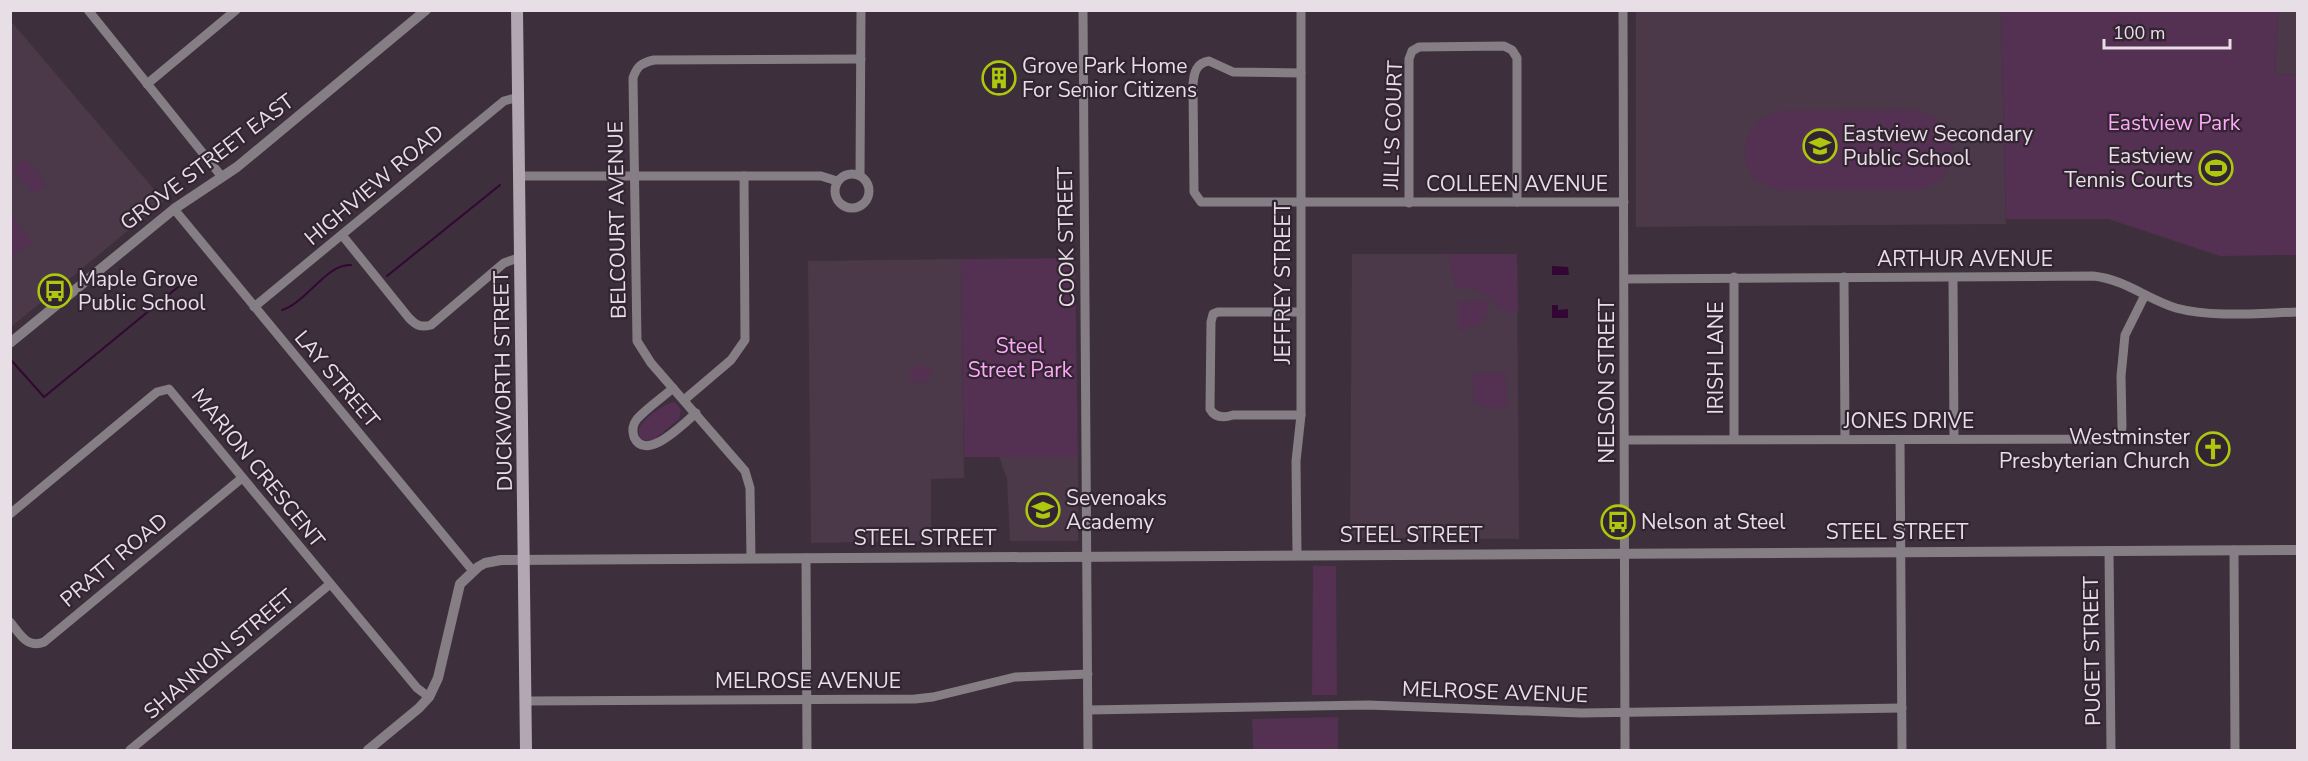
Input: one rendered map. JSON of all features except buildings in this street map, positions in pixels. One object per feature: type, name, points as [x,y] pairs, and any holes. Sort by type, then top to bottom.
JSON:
[{"type":"main road","name":"DUCKWORTH STREET","points":[[517,10],[526,750]]},
{"type":"street","points":[[88,10],[222,177]]},
{"type":"street","points":[[147,84],[236,10]]},
{"type":"street","name":"GROVE STREET EAST","points":[[10,342],[174,209],[222,177],[281,132],[426,10]]},
{"type":"street","points":[[860,175],[861,10]]},
{"type":"street","name":"COOK STREET","points":[[1083,10],[1088,750]]},
{"type":"street","name":"JEFFREY STREET","points":[[1297,555],[1296,461],[1301,415],[1301,10]]},
{"type":"street","name":"NELSON STREET","points":[[1623,10],[1625,750]]},
{"type":"street","name":"JILL'S COURT","points":[[1409,203],[1409,58],[1412,51],[1419,47],[1493,46],[1504,46],[1512,50],[1516,58],[1517,202]]},
{"type":"street","name":"BELCOURT AVENUE","points":[[751,558],[750,488],[746,471],[651,363],[637,341],[633,78],[640,64],[654,60],[861,59]]},
{"type":"street","name":"COLLEEN AVENUE","points":[[1301,73],[1233,72],[1209,61],[1200,64],[1194,76],[1196,198],[1207,203],[1624,202]]},
{"type":"street","name":"HIGHVIEW ROAD","points":[[254,307],[504,101],[519,97]]},
{"type":"street","points":[[850,173],[860,175],[870,189],[867,201],[857,208],[845,207],[836,199],[837,182],[850,173]]},
{"type":"street","points":[[520,176],[821,176],[837,182]]},
{"type":"street","points":[[684,400],[731,360],[745,340],[744,176]]},
{"type":"street","name":"LAY STREET","points":[[174,209],[473,571]]},
{"type":"street","points":[[342,235],[409,318],[417,326],[424,327],[431,325],[504,263],[521,257]]},
{"type":"street","name":"ARTHUR AVENUE","points":[[1625,279],[2094,276],[2116,280],[2163,303],[2192,312],[2298,312]]},
{"type":"street","name":"IRISH LANE","points":[[1734,277],[1734,439]]},
{"type":"street","points":[[1844,278],[1845,439]]},
{"type":"street","points":[[1953,278],[1954,439]]},
{"type":"street","name":"JONES DRIVE","points":[[1625,440],[2109,439],[2121,433],[2121,376],[2125,335],[2145,295]]},
{"type":"street","points":[[1300,312],[1218,312],[1213,314],[1210,409],[1214,414],[1223,418],[1233,415],[1301,415]]},
{"type":"street","points":[[673,388],[636,420],[633,428],[634,436],[639,443],[646,446],[656,445],[696,414]]},
{"type":"street","name":"MARION CRESCENT","points":[[10,514],[161,390],[172,391],[417,688],[429,697]]},
{"type":"street","points":[[1900,440],[1902,750]]},
{"type":"street","name":"PRATT ROAD","points":[[10,622],[28,643],[44,642],[242,478]]},
{"type":"street","points":[[2234,550],[2235,750]]},
{"type":"street","name":"STEEL STREET","points":[[473,571],[490,561],[525,560],[2298,550]]},
{"type":"street","name":"PUGET STREET","points":[[2109,551],[2111,750]]},
{"type":"street","points":[[806,558],[807,750]]},
{"type":"street","points":[[368,750],[429,697],[438,678],[460,584],[473,571]]},
{"type":"street","name":"SHANNON STREET","points":[[130,750],[330,584]]},
{"type":"street","name":"MELROSE AVENUE","points":[[526,701],[925,698],[1015,677],[1088,674]]},
{"type":"street","name":"MELROSE AVENUE","points":[[1088,710],[1368,705],[1549,713],[1625,713],[1902,708]]},
{"type":"shaded area","name":"Eastview Secondary Public School","points":[[1636,11],[2001,11],[2006,224],[1636,227]]},
{"type":"shaded area","points":[[2278,11],[2297,11],[2297,75],[2275,74]]},
{"type":"shaded area","name":"Maple Grove Public School","points":[[10,20],[164,201],[11,327],[10,327]]},
{"type":"shaded area","points":[[1352,254],[1517,254],[1519,539],[1350,538]]},
{"type":"shaded area","points":[[961,259],[964,478],[931,479],[931,541],[811,543],[808,261]]},
{"type":"shaded area","points":[[1552,266],[1568,267],[1569,275],[1552,275]]},
{"type":"shaded area","points":[[1552,305],[1558,305],[1558,310],[1568,309],[1568,318],[1552,318]]},
{"type":"shaded area","name":"Sevenoaks Academy","points":[[999,457],[1078,457],[1078,541],[1010,541],[1007,479]]},
{"type":"green space","name":"Eastview Park","points":[[2001,11],[2278,11],[2275,74],[2297,75],[2297,255],[2220,256],[2108,219],[2006,219]]},
{"type":"green space","points":[[1914,110],[1930,115],[1941,124],[1949,135],[1952,147],[1951,160],[1946,172],[1935,182],[1920,190],[1779,190],[1764,184],[1753,175],[1747,164],[1745,152],[1747,140],[1754,128],[1764,118],[1778,111]]},
{"type":"green space","points":[[26,159],[46,184],[34,194],[13,169]]},
{"type":"green space","points":[[11,215],[32,242],[10,257]]},
{"type":"green space","points":[[1449,254],[1517,254],[1518,312],[1505,312],[1478,290],[1455,286]]},
{"type":"green space","name":"Steel Street Park","points":[[1075,258],[1078,457],[964,457],[961,259]]},
{"type":"green space","points":[[1488,301],[1487,315],[1481,323],[1458,330],[1458,302]]},
{"type":"green space","points":[[921,364],[925,368],[930,368],[931,375],[921,383],[910,380],[910,371]]},
{"type":"green space","points":[[1506,373],[1507,409],[1474,404],[1473,374]]},
{"type":"green space","points":[[675,402],[681,410],[679,419],[651,442],[641,439],[639,429],[644,421],[660,408]]},
{"type":"green space","points":[[1313,566],[1336,566],[1337,695],[1312,695]]},
{"type":"green space","points":[[1338,717],[1338,750],[1253,750],[1252,719]]},
{"type":"waterway","points":[[387,276],[500,185]]},
{"type":"waterway","points":[[282,310],[300,300],[333,270],[351,265]]},
{"type":"waterway","points":[[11,360],[44,397],[189,278]]},
{"type":"place","name":"Grove Park Home For Senior Citizens","points":[[999,78]]},
{"type":"place","name":"Eastview Secondary Public School","points":[[1820,146]]},
{"type":"place","name":"Eastview Tennis Courts","points":[[2216,168]]},
{"type":"place","name":"Maple Grove Public School","points":[[55,291]]},
{"type":"place","name":"Westminster Presbyterian Church","points":[[2213,449]]},
{"type":"place","name":"Sevenoaks Academy","points":[[1043,510]]},
{"type":"place","name":"Nelson at Steel","points":[[1618,522]]}]
